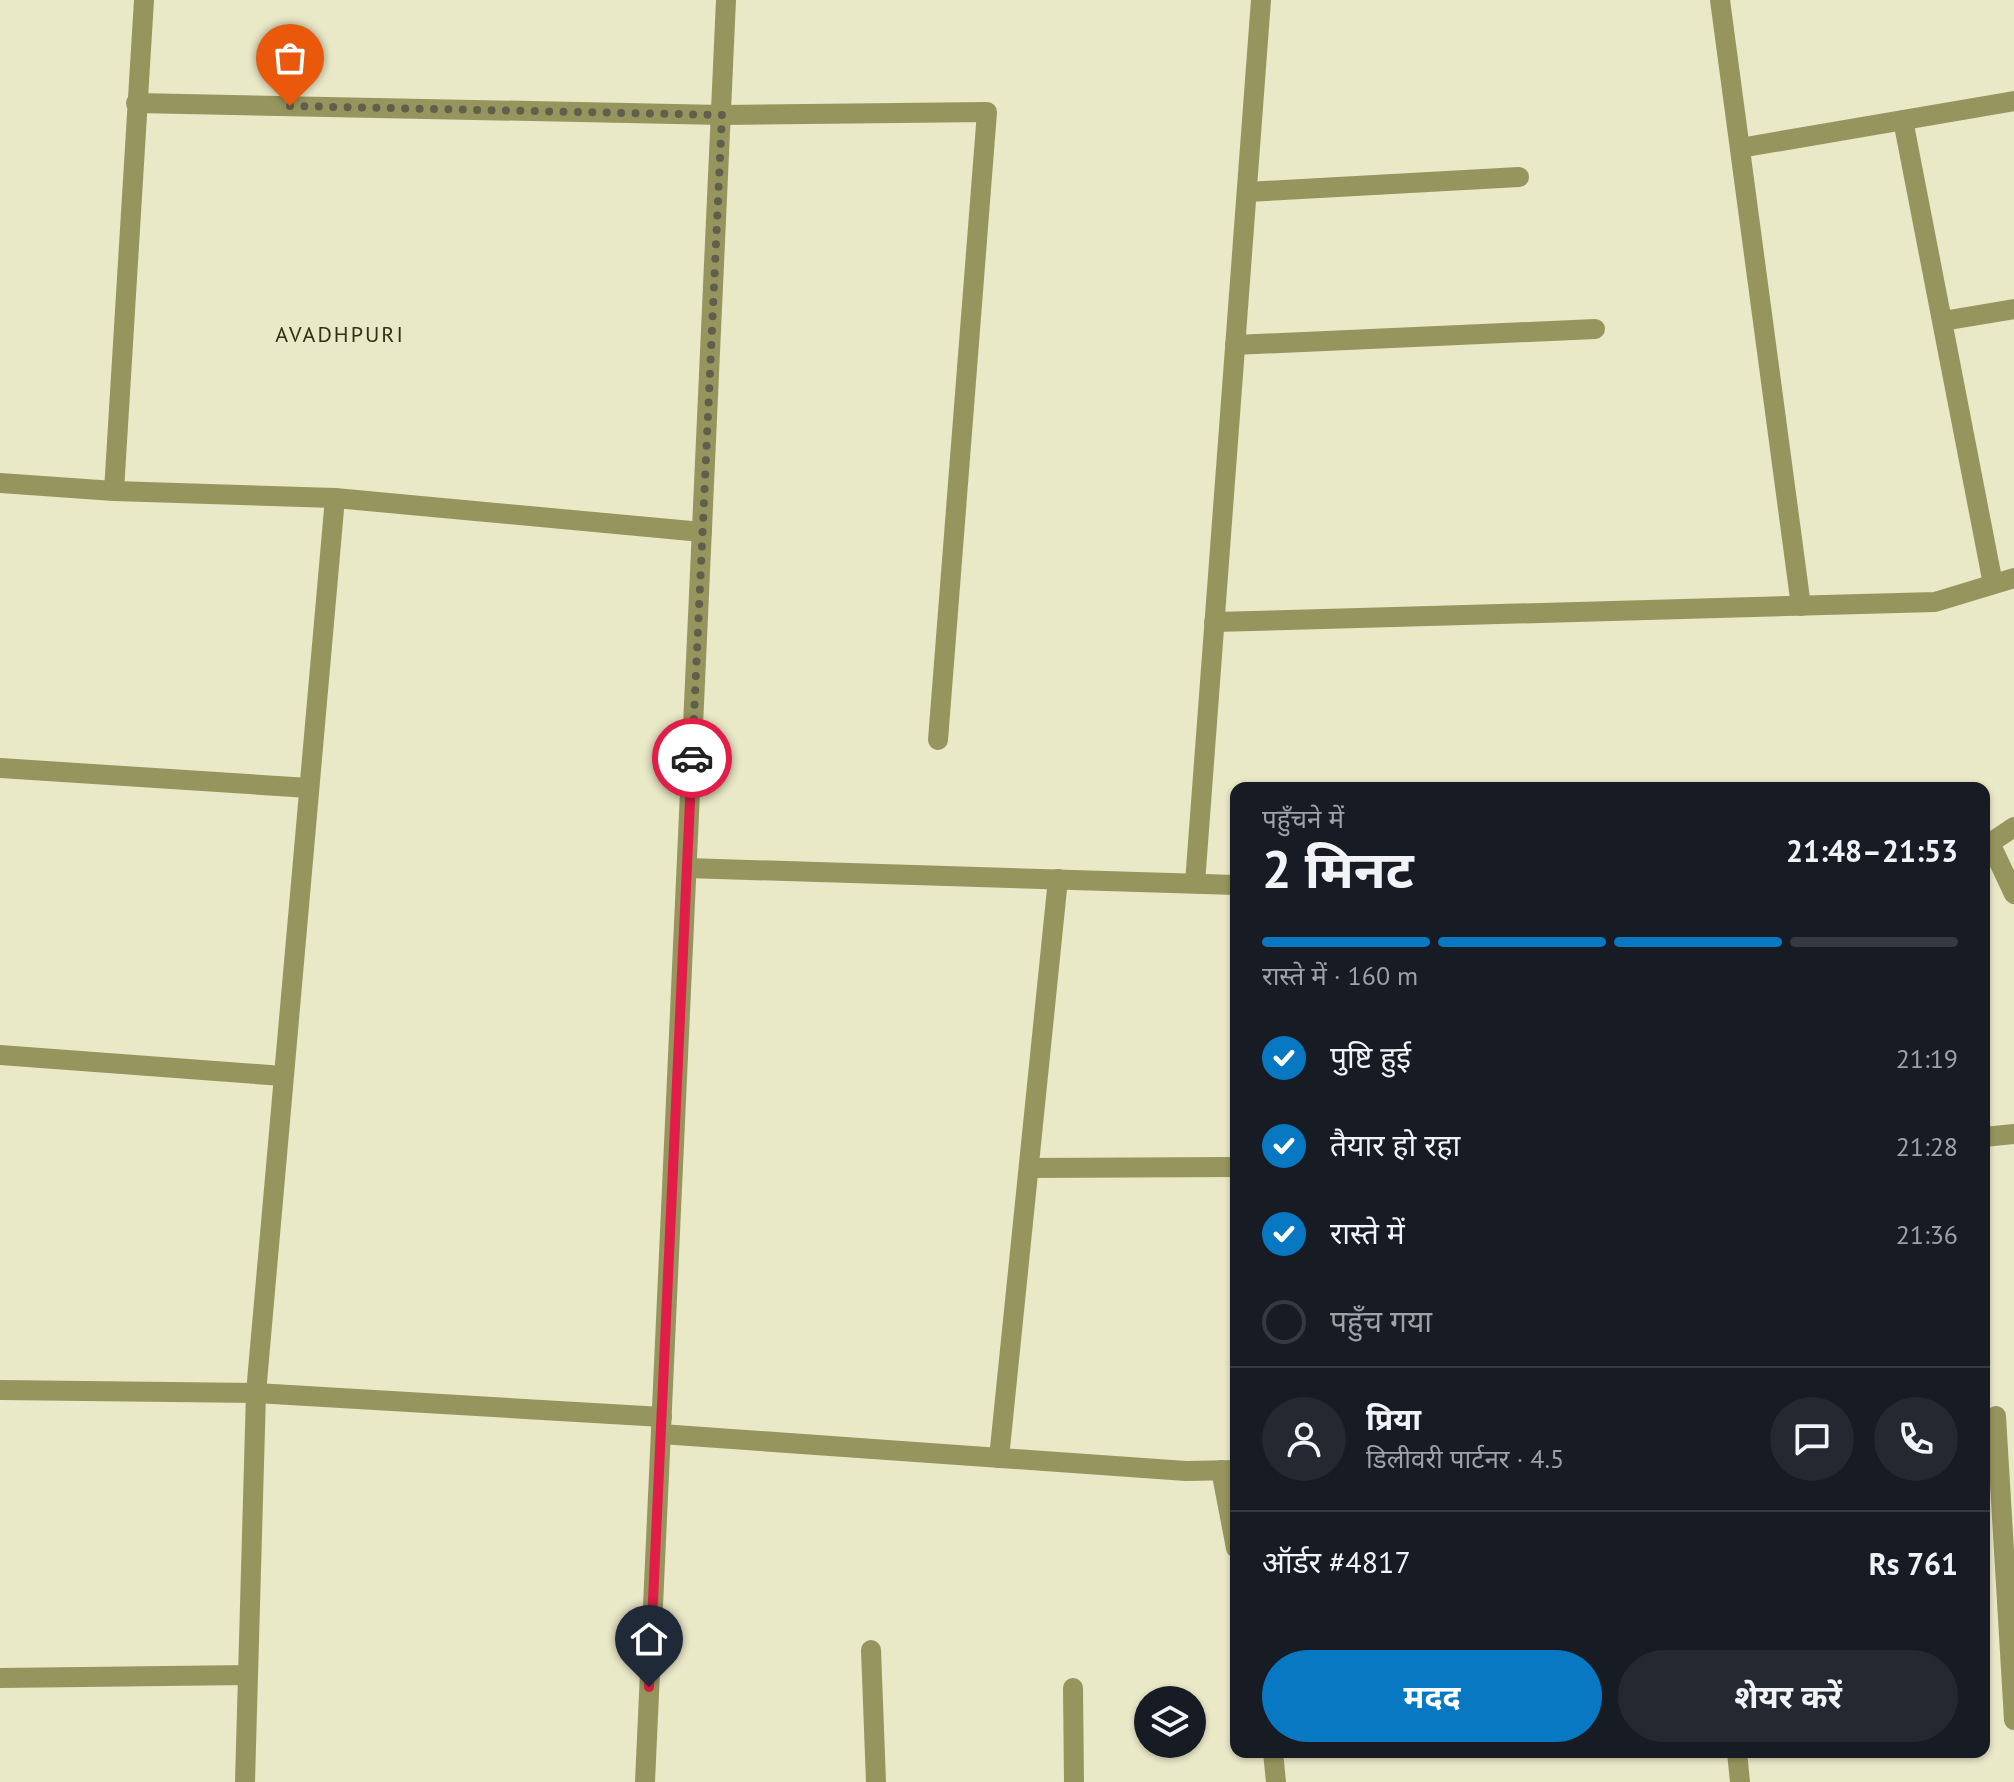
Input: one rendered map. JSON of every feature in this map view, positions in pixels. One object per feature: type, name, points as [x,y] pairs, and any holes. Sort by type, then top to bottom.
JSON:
[{"type":"street","points":[[114,491],[144,0]]},
{"type":"street","points":[[645,1782],[726,0]]},
{"type":"street","points":[[1195,883],[1261,0]]},
{"type":"street","points":[[1720,0],[1801,606]]},
{"type":"street","points":[[1740,148],[2014,101]]},
{"type":"street","points":[[136,103],[722,115],[987,112],[938,740]]},
{"type":"street","points":[[1903,120],[1993,584]]},
{"type":"street","points":[[1247,192],[1519,177]]},
{"type":"street","points":[[1943,321],[2014,309]]},
{"type":"street","points":[[1235,345],[1595,329]]},
{"type":"street","points":[[0,483],[114,491],[335,498],[702,532]]},
{"type":"street","points":[[245,1782],[256,1393],[335,498]]},
{"type":"street","points":[[1214,622],[1935,602],[2014,578]]},
{"type":"street","points":[[0,768],[309,788]]},
{"type":"street","points":[[1990,842],[2014,827]]},
{"type":"street","points":[[1990,850],[2014,894]]},
{"type":"street","points":[[687,868],[1230,885]]},
{"type":"street","points":[[999,1458],[1058,879]]},
{"type":"street","points":[[0,1055],[283,1076]]},
{"type":"street","points":[[1990,1136],[2014,1134]]},
{"type":"street","points":[[1029,1168],[1230,1167]]},
{"type":"street","points":[[0,1390],[256,1393],[661,1426],[999,1458],[1186,1471],[1228,1470]]},
{"type":"street","points":[[1998,1416],[2014,1720]]},
{"type":"street","points":[[871,1650],[876,1782]]},
{"type":"street","points":[[0,1678],[248,1675]]},
{"type":"street","points":[[1073,1688],[1074,1782]]},
{"type":"street","points":[[1274,1758],[1276,1782]]},
{"type":"street","points":[[1738,1758],[1740,1782]]},
{"type":"way so far","points":[[290,106],[722,115],[692,758]]},
{"type":"district","name":"AVADHPURI","points":[[340,334]]},
{"type":"route","points":[[649,1687],[692,758]]}]
